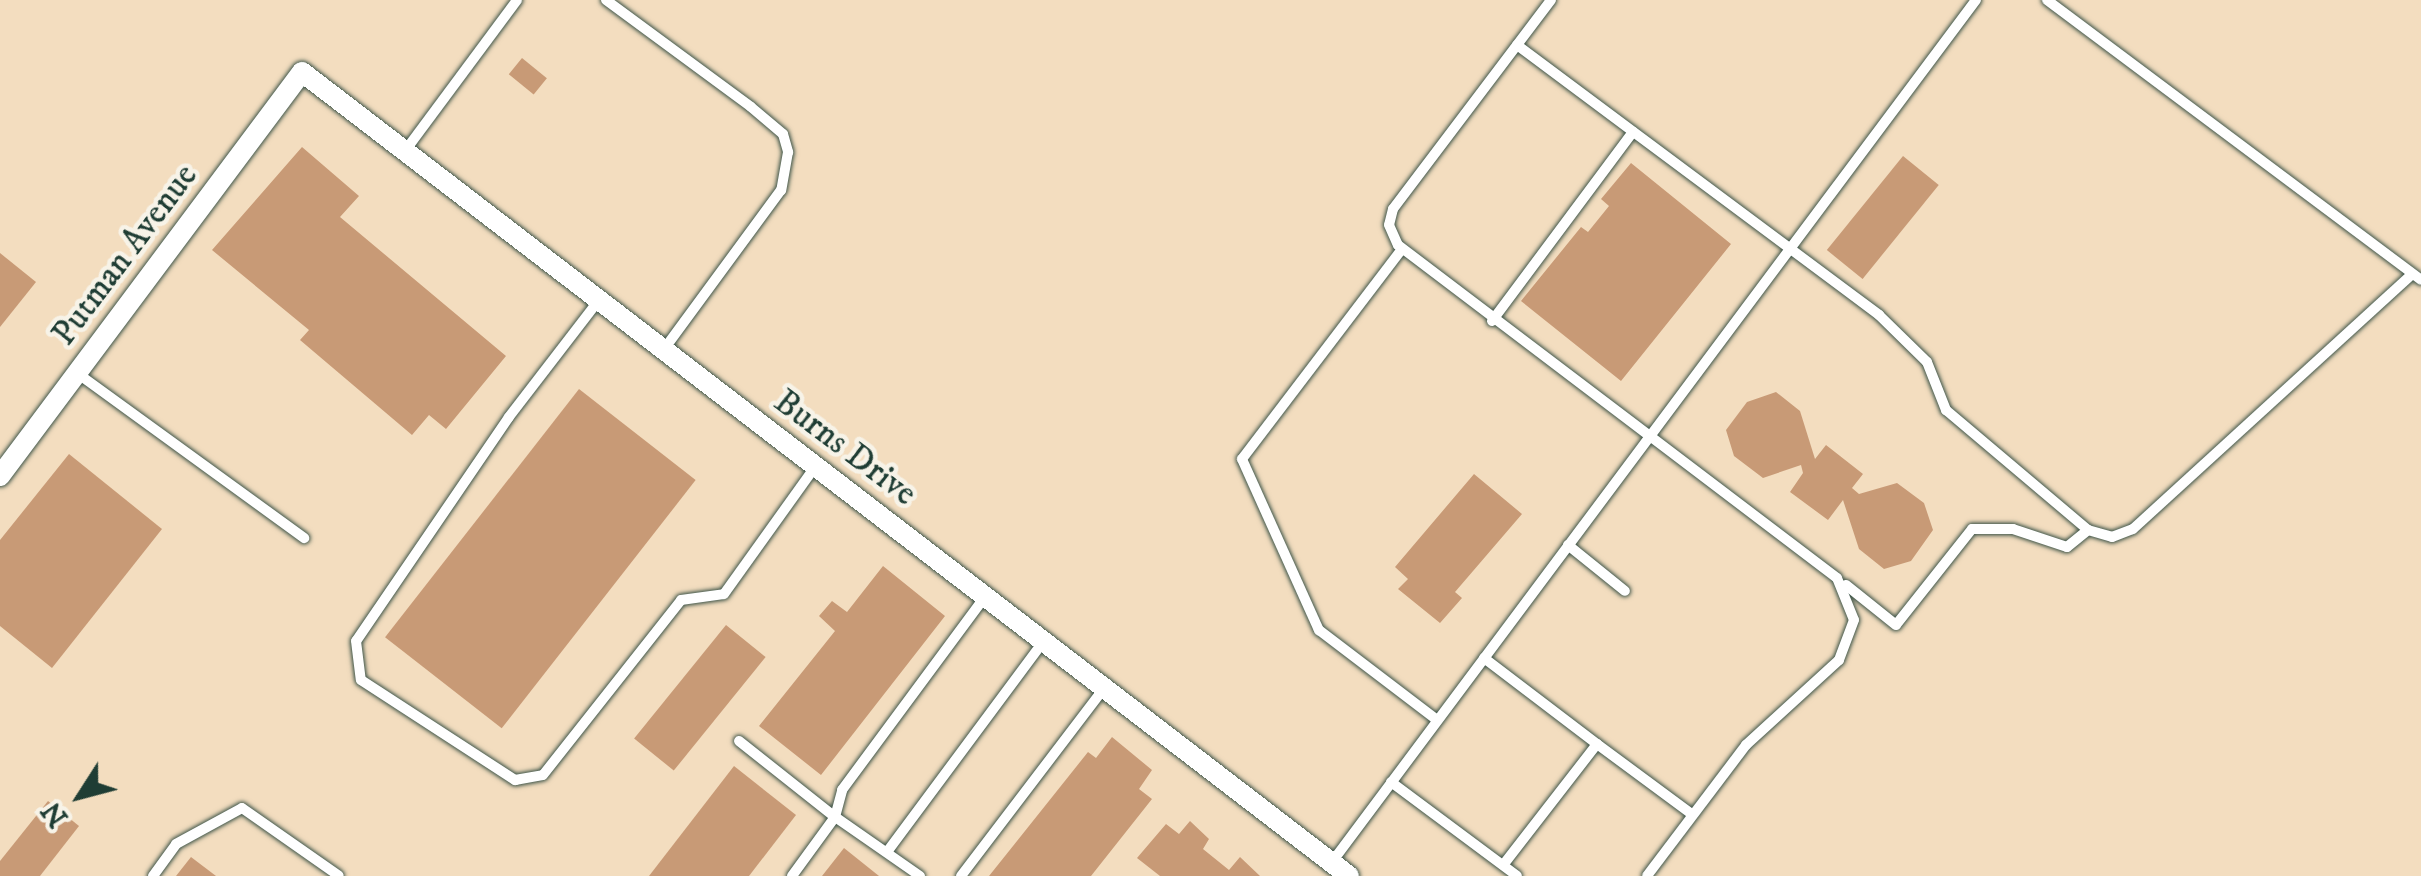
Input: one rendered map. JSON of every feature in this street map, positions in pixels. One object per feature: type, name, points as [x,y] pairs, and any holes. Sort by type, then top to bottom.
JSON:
[{"type":"street","name":"Burns Drive","points":[[302,72],[1349,876]]},
{"type":"street","name":"Putman Avenue","points":[[0,476],[302,72]]},
{"type":"lane","points":[[405,151],[516,0]]},
{"type":"lane","points":[[606,0],[751,107],[783,134],[788,152],[781,190],[663,350]]},
{"type":"lane","points":[[1550,0],[1393,209],[1388,225],[1402,249],[1492,322],[1896,625],[1972,528],[2013,529],[2067,547],[2088,530]]},
{"type":"lane","points":[[1331,862],[1976,0]]},
{"type":"lane","points":[[1517,45],[1879,315],[1927,362],[1946,410],[2088,530],[2112,538],[2134,529],[2417,277],[2046,0]]},
{"type":"lane","points":[[1492,322],[1633,132]]},
{"type":"lane","points":[[1402,249],[1242,458],[1319,630],[1438,720]]},
{"type":"lane","points":[[599,300],[509,418],[356,642],[361,680],[515,780],[543,775],[680,600],[724,594],[816,466]]},
{"type":"lane","points":[[77,374],[304,538]]},
{"type":"lane","points":[[1568,546],[1625,590]]},
{"type":"lane","points":[[1648,876],[1746,745],[1839,660],[1854,620],[1838,578]]},
{"type":"lane","points":[[792,876],[835,816],[842,790],[985,597]]},
{"type":"lane","points":[[886,852],[1044,642]]},
{"type":"lane","points":[[1484,658],[1693,815]]},
{"type":"lane","points":[[961,876],[1104,688]]},
{"type":"lane","points":[[739,741],[920,876]]},
{"type":"lane","points":[[1503,865],[1596,744]]},
{"type":"lane","points":[[1392,782],[1517,876]]},
{"type":"lane","points":[[153,876],[176,844],[242,808],[339,876]]},
{"type":"building","points":[[522,58],[547,78],[534,94],[509,74]]},
{"type":"building","points":[[302,147],[359,196],[340,217],[506,356],[446,429],[429,415],[412,435],[300,340],[309,330],[212,250]]},
{"type":"building","points":[[1903,156],[1939,185],[1863,279],[1827,250]]},
{"type":"building","points":[[1631,163],[1731,244],[1621,381],[1521,301],[1581,227],[1588,232],[1609,206],[1601,199]]},
{"type":"building","points":[[0,253],[36,282],[0,327]]},
{"type":"building","points":[[579,389],[696,480],[502,728],[385,637]]},
{"type":"building","points":[[1776,392],[1800,411],[1815,459],[1826,445],[1863,474],[1852,488],[1859,494],[1897,483],[1924,503],[1933,530],[1911,561],[1884,569],[1859,549],[1843,500],[1828,520],[1790,492],[1803,473],[1801,465],[1763,478],[1734,456],[1726,430],[1747,402]]},
{"type":"building","points":[[69,454],[162,529],[52,668],[0,626],[0,540]]},
{"type":"building","points":[[1474,474],[1522,514],[1455,592],[1462,598],[1440,623],[1398,589],[1408,579],[1395,567]]},
{"type":"building","points":[[883,566],[945,616],[821,775],[759,726],[835,631],[819,616],[832,601],[847,612]]},
{"type":"building","points":[[726,625],[766,657],[674,771],[634,738]]},
{"type":"building","points":[[1112,737],[1152,770],[1139,789],[1152,799],[1091,876],[989,876],[1088,752],[1096,758]]},
{"type":"building","points":[[734,766],[796,815],[749,876],[649,876]]},
{"type":"building","points":[[48,801],[79,826],[40,876],[0,876],[0,861]]},
{"type":"building","points":[[1190,821],[1209,839],[1203,849],[1229,870],[1240,857],[1260,876],[1160,876],[1137,858],[1166,824],[1179,834]]},
{"type":"building","points":[[844,848],[879,876],[822,876]]},
{"type":"building","points":[[191,857],[216,876],[176,876]]}]
